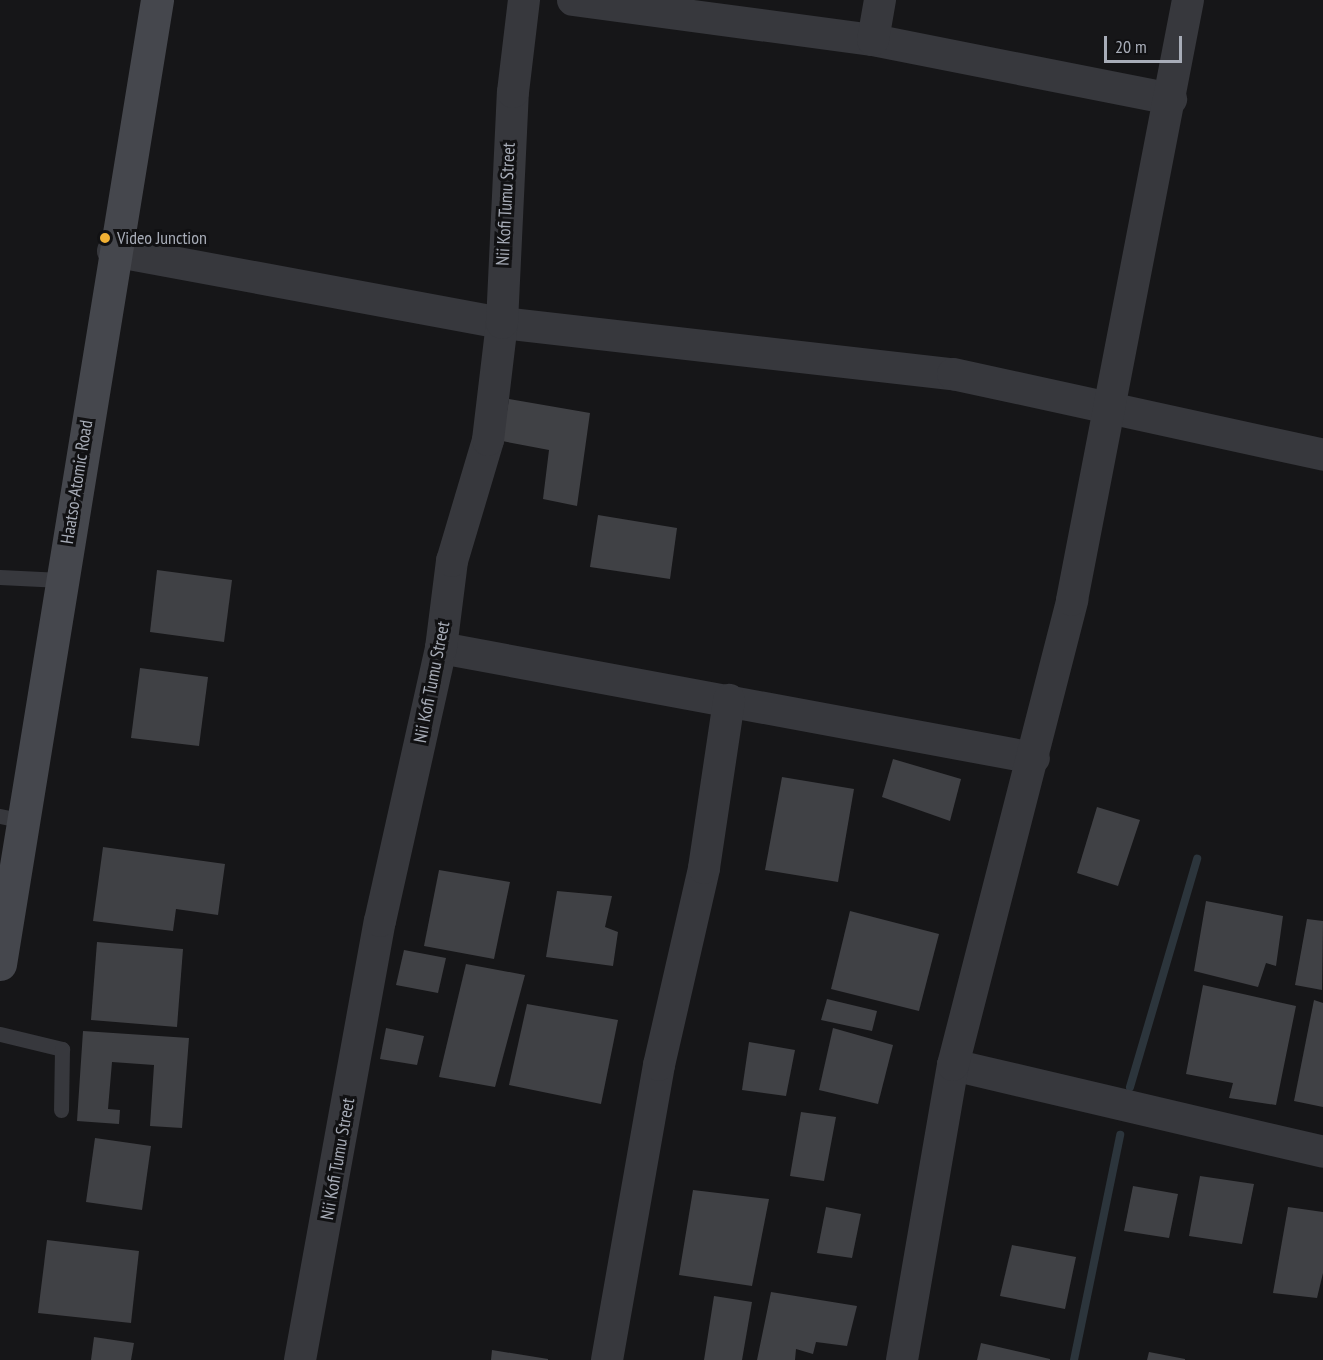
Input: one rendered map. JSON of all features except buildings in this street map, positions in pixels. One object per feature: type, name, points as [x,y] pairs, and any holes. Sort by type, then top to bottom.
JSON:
[{"type":"main road","name":"Haatso-Atomic Road","points":[[0,964],[11,818],[61,580],[113,251],[157,0]]},
{"type":"street","name":"Nii Kofi Tumu Street","points":[[300,1360],[380,921],[441,648],[452,561],[488,440],[502,323],[512,103],[524,0]]},
{"type":"street","points":[[573,0],[873,40],[1171,99]]},
{"type":"street","points":[[873,40],[880,0]]},
{"type":"street","points":[[902,1360],[953,1065],[1034,758],[1072,600],[1171,99],[1188,0]]},
{"type":"street","points":[[113,251],[502,323],[953,374],[1108,410],[1323,455]]},
{"type":"street","points":[[441,648],[1034,758]]},
{"type":"street","points":[[607,1360],[659,1065],[704,868],[729,700]]},
{"type":"street","points":[[953,1065],[1323,1152]]},
{"type":"lane","points":[[0,577],[61,580]]},
{"type":"lane","points":[[0,1034],[62,1049],[61,1110]]},
{"type":"waterway","points":[[1130,1087],[1197,859]]},
{"type":"waterway","points":[[1074,1360],[1120,1135]]},
{"type":"place","name":"Video Junction","points":[[105,238]]}]
